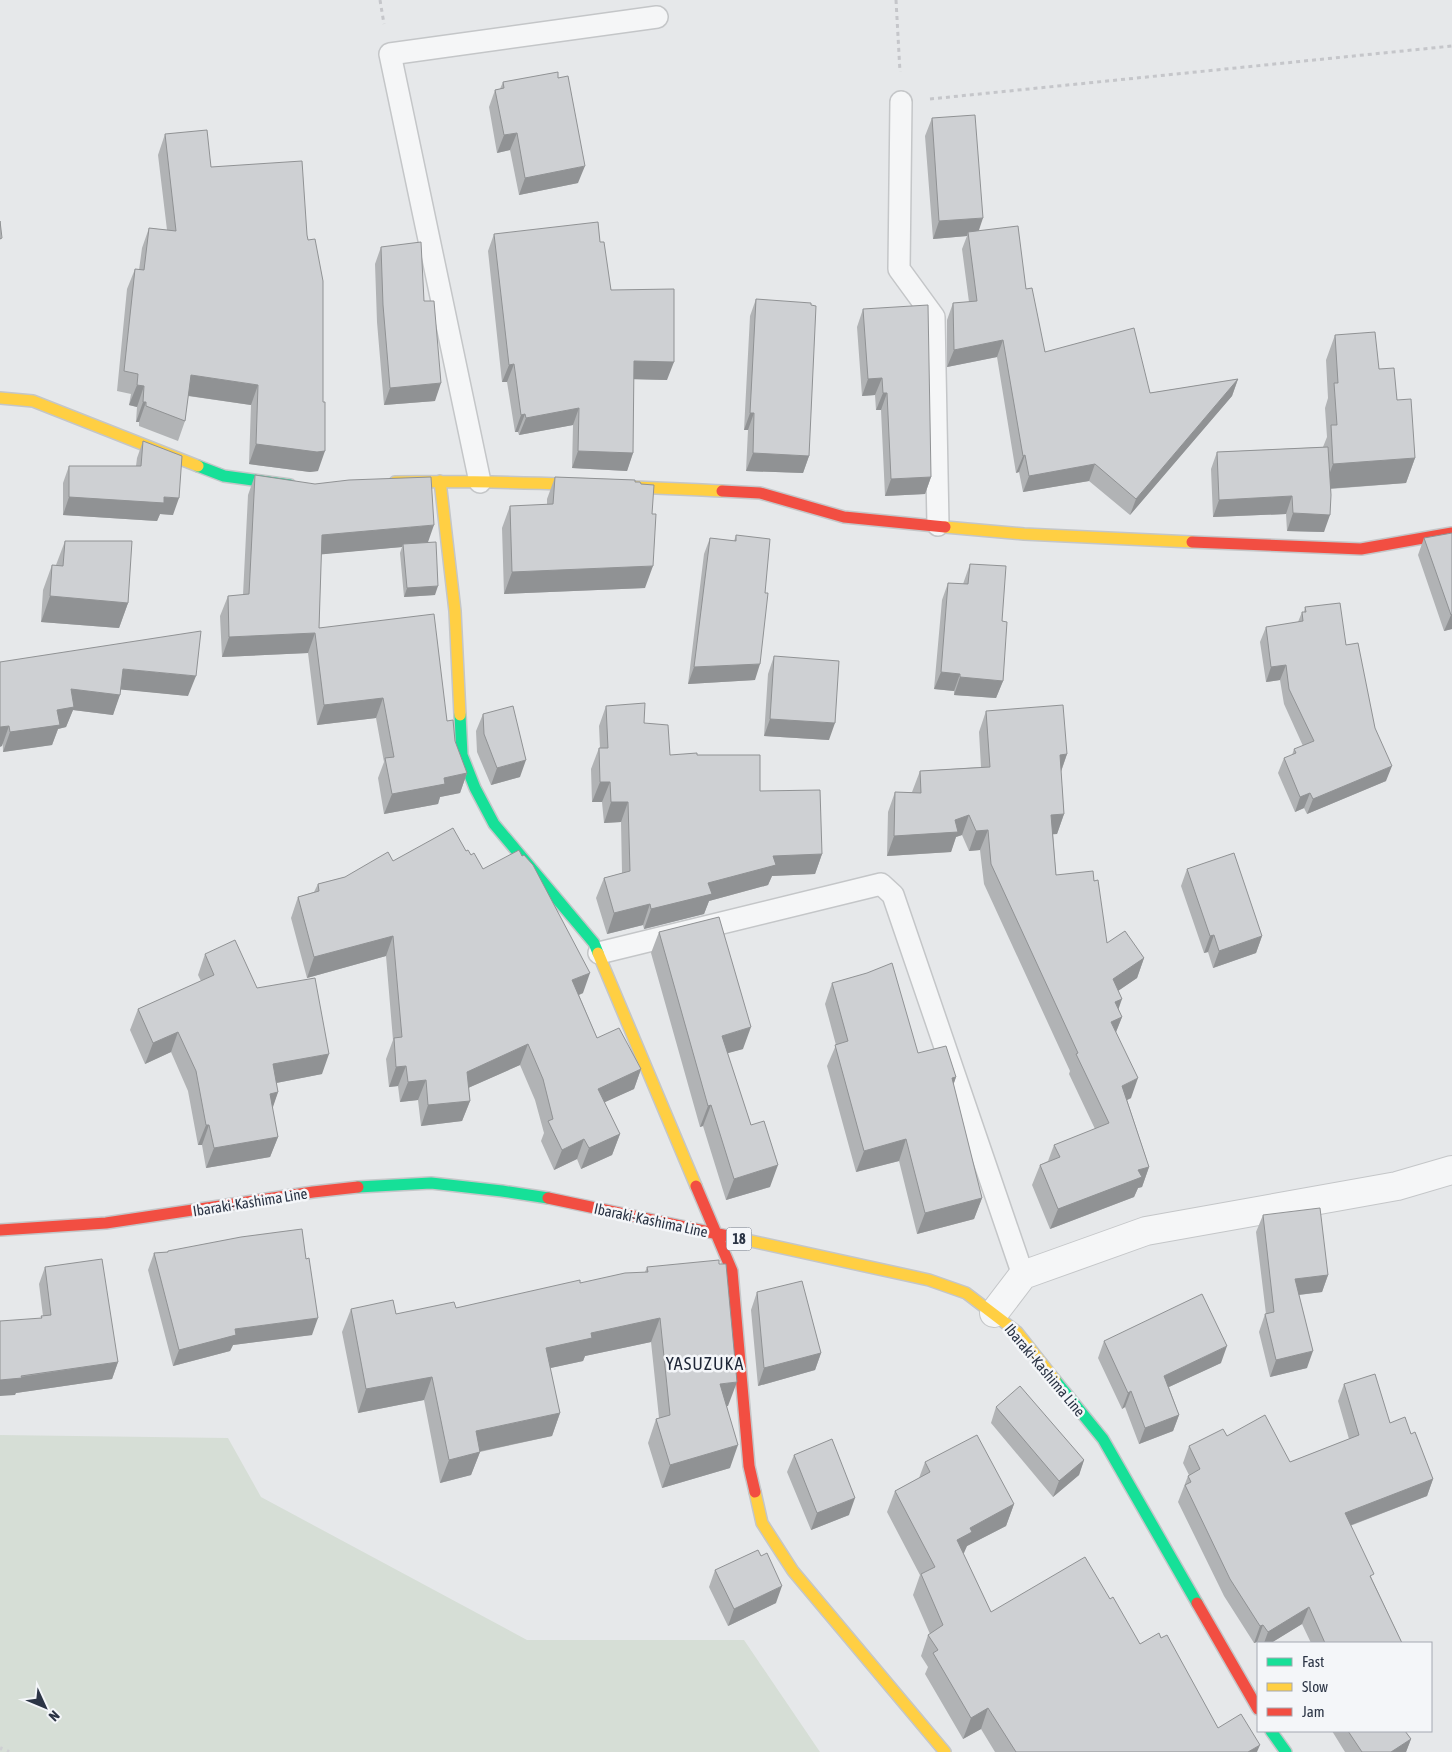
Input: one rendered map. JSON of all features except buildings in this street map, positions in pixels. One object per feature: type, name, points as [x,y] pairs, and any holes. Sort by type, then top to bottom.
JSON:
[{"type":"street","points":[[0,398],[33,401],[224,476],[300,487]]},
{"type":"street","points":[[440,481],[455,611],[462,755],[475,788],[494,824],[594,943],[732,1271],[749,1466],[762,1523],[793,1571],[945,1752]]},
{"type":"street","points":[[381,482],[440,481],[564,484],[760,493],[844,516],[1024,534],[1361,549],[1452,533]]},
{"type":"street","points":[[994,1313],[1024,1275],[1146,1231],[1396,1186],[1452,1170]]},
{"type":"street","name":"Ibaraki-Kashima Line","points":[[0,1230],[106,1223],[312,1192],[376,1185],[431,1183],[502,1191],[571,1202],[929,1280],[966,1293],[1017,1332],[1103,1439],[1257,1708]]},
{"type":"street","points":[[1272,1732],[1286,1752]]},
{"type":"lane","points":[[480,482],[390,54],[657,18]]},
{"type":"lane","points":[[901,102],[899,269],[934,317],[938,525]]},
{"type":"lane","points":[[599,953],[881,884],[893,895],[1024,1275]]},
{"type":"path","points":[[896,0],[901,102],[1452,46]]},
{"type":"shaded area","points":[[0,1435],[228,1438],[261,1497],[527,1640],[744,1640],[820,1752],[0,1752]]},
{"type":"railway","points":[[0,1748],[9,1752]]},
{"type":"traffic: fast","points":[[198,466],[224,476],[290,485]]},
{"type":"traffic: fast","points":[[460,715],[462,755],[475,788],[494,824],[594,943],[598,953]]},
{"type":"traffic: fast","points":[[358,1187],[431,1183],[548,1198]]},
{"type":"traffic: fast","points":[[1055,1380],[1103,1439],[1197,1603]]},
{"type":"traffic: fast","points":[[1272,1732],[1286,1752]]},
{"type":"traffic: slow","points":[[0,398],[33,401],[198,466]]},
{"type":"traffic: slow","points":[[440,481],[455,611],[460,715]]},
{"type":"traffic: slow","points":[[395,482],[599,485],[722,491]]},
{"type":"traffic: slow","points":[[945,527],[1024,534],[1192,542]]},
{"type":"traffic: slow","points":[[598,953],[696,1186]]},
{"type":"traffic: slow","points":[[742,1239],[929,1280],[966,1293],[1017,1332],[1055,1380]]},
{"type":"traffic: slow","points":[[755,1492],[762,1523],[793,1571],[945,1752]]},
{"type":"traffic: jam","points":[[722,491],[760,493],[844,517],[945,527]]},
{"type":"traffic: jam","points":[[1192,542],[1361,549],[1452,533]]},
{"type":"traffic: jam","points":[[696,1186],[732,1271],[749,1466],[755,1492]]},
{"type":"traffic: jam","points":[[0,1230],[106,1223],[358,1187]]},
{"type":"traffic: jam","points":[[548,1198],[742,1239]]},
{"type":"traffic: jam","points":[[1197,1603],[1257,1707]]},
{"type":"district","name":"YASUZUKA","points":[[705,1363]]}]
